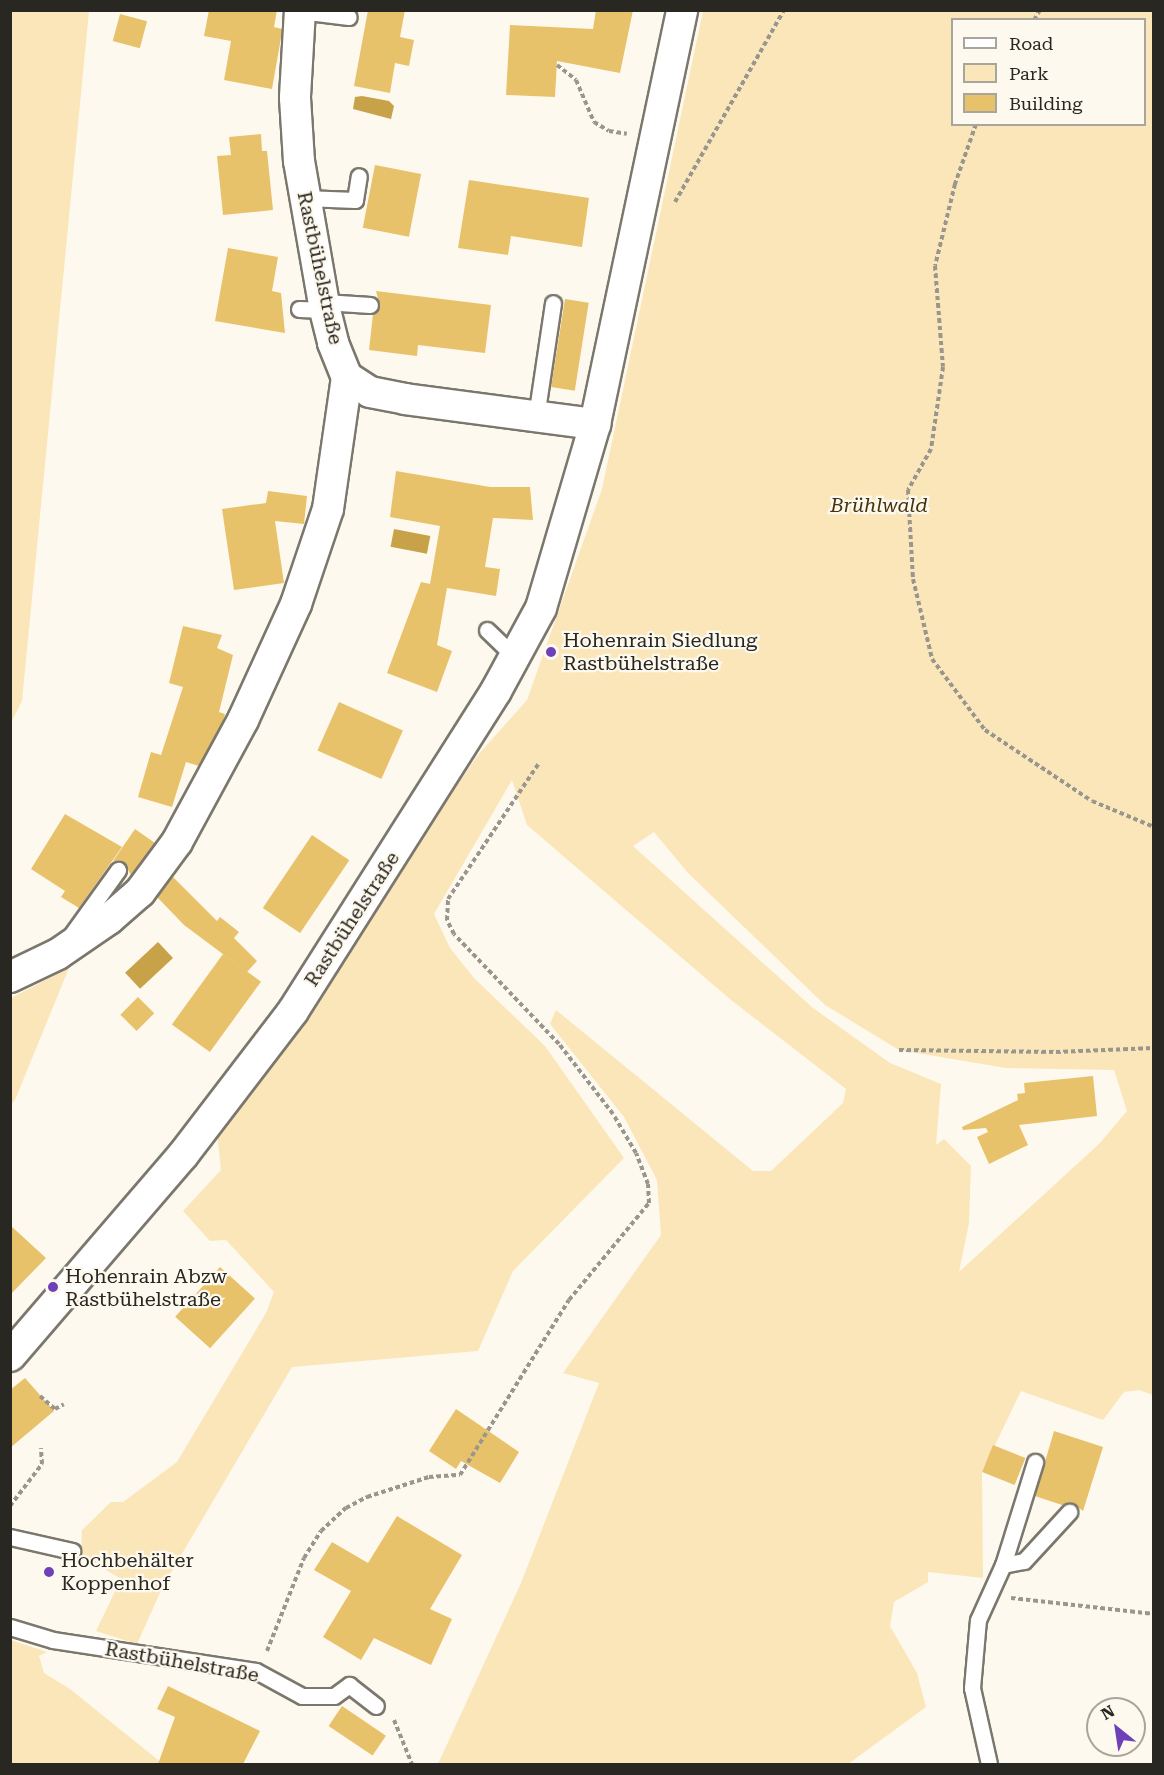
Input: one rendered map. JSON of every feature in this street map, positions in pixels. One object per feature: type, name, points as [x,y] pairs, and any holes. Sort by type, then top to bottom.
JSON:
[{"type":"street","name":"Rastbühelstraße","points":[[300,10],[295,98],[316,307],[347,377]]},
{"type":"street","name":"Rastbühelstraße","points":[[10,1356],[183,1155],[293,1011],[402,843],[515,657],[541,608],[595,424],[682,10]]},
{"type":"street","points":[[10,977],[58,954],[109,919],[164,862],[243,720],[296,604],[328,509],[347,377],[370,392],[595,424]]},
{"type":"lane","points":[[300,10],[349,17]]},
{"type":"lane","points":[[304,198],[355,200],[359,176]]},
{"type":"lane","points":[[536,417],[553,303]]},
{"type":"lane","points":[[316,307],[370,305]]},
{"type":"lane","points":[[487,630],[515,657]]},
{"type":"lane","points":[[58,954],[118,870]]},
{"type":"lane","points":[[989,1764],[972,1688],[978,1620],[1004,1565],[1035,1461]]},
{"type":"lane","points":[[1004,1565],[1024,1561],[1069,1512]]},
{"type":"lane","points":[[10,1538],[72,1551]]},
{"type":"lane","name":"Rastbühelstraße","points":[[10,1627],[64,1641],[256,1671],[302,1696],[334,1696],[349,1684],[376,1706]]},
{"type":"path","points":[[670,210],[784,10]]},
{"type":"path","points":[[557,64],[576,80],[586,112],[594,122],[609,131],[655,142]]},
{"type":"path","points":[[975,126],[955,184],[935,266],[944,368],[931,449],[908,490],[913,579],[932,659],[985,730],[1092,801],[1154,827]]},
{"type":"path","points":[[256,1671],[275,1636],[304,1558],[321,1531],[346,1508],[367,1497],[429,1477],[460,1475],[569,1300],[649,1203],[648,1184],[636,1153],[613,1114],[559,1044],[454,934],[447,920],[448,900],[539,763]]},
{"type":"path","points":[[898,1050],[1056,1052],[1154,1048]]},
{"type":"path","points":[[40,1395],[55,1409],[64,1404]]},
{"type":"path","points":[[10,1506],[42,1464],[41,1448]]},
{"type":"path","points":[[989,1595],[1154,1614]]},
{"type":"path","points":[[376,1706],[390,1710],[412,1764]]},
{"type":"green space","points":[[11,10],[89,11],[22,701],[11,723]]},
{"type":"green space","name":"Brühlwald","points":[[703,11],[1153,11],[1153,1395],[1139,1390],[1124,1392],[1103,1420],[1021,1391],[982,1472],[983,1578],[928,1572],[928,1582],[894,1602],[890,1626],[917,1673],[926,1707],[848,1764],[438,1764],[521,1583],[599,1383],[563,1373],[661,1235],[657,1180],[624,1117],[550,1024],[556,1010],[753,1171],[771,1171],[843,1103],[846,1089],[731,1000],[527,825],[512,780],[434,914],[450,948],[474,978],[545,1046],[624,1158],[513,1271],[478,1351],[292,1367],[163,1586],[137,1644],[96,1631],[121,1579],[81,1555],[82,1530],[111,1502],[123,1502],[177,1462],[266,1313],[274,1292],[226,1240],[210,1241],[183,1211],[221,1170],[217,1133],[478,755],[527,700],[602,489]],"holes":[[[654,832],[688,873],[825,1005],[899,1050],[1006,1068],[1114,1070],[1127,1111],[1099,1144],[959,1272],[969,1223],[971,1166],[944,1139],[936,1145],[941,1084],[890,1063],[813,1008],[633,846]]]},
{"type":"green space","points":[[69,968],[15,1100],[11,1105],[11,998]]},
{"type":"green space","points":[[11,1640],[47,1652],[39,1656],[44,1673],[70,1689],[163,1764],[11,1764]]},
{"type":"shaded area","points":[[362,96],[389,101],[394,106],[391,119],[353,109],[355,97]]},
{"type":"shaded area","points":[[394,529],[430,536],[427,554],[391,547]]},
{"type":"shaded area","points":[[158,942],[173,958],[140,989],[125,973]]},
{"type":"building","points":[[209,10],[277,10],[274,27],[282,29],[272,89],[224,80],[231,41],[204,36]]},
{"type":"building","points":[[368,10],[405,10],[400,37],[414,40],[409,66],[395,63],[390,93],[354,86]]},
{"type":"building","points":[[596,10],[633,10],[620,73],[557,61],[555,97],[506,95],[510,25],[593,29]]},
{"type":"building","points":[[120,14],[147,21],[140,48],[113,41]]},
{"type":"building","points":[[261,134],[262,151],[267,151],[273,210],[223,215],[217,156],[231,155],[229,137]]},
{"type":"building","points":[[375,165],[421,174],[409,237],[363,228]]},
{"type":"building","points":[[469,180],[589,198],[582,247],[511,236],[508,255],[458,248]]},
{"type":"building","points":[[228,248],[278,257],[272,291],[281,293],[285,333],[215,321]]},
{"type":"building","points":[[376,291],[491,305],[485,353],[418,345],[417,356],[369,350],[373,314],[380,306]]},
{"type":"building","points":[[565,299],[589,303],[575,391],[551,387]]},
{"type":"building","points":[[396,471],[490,487],[530,487],[533,520],[493,518],[485,567],[500,569],[496,596],[447,588],[437,645],[452,651],[437,692],[387,673],[421,582],[430,584],[440,526],[390,517]]},
{"type":"building","points":[[268,491],[307,496],[304,524],[275,521],[284,583],[234,590],[222,509],[266,503]]},
{"type":"building","points":[[183,626],[222,635],[217,648],[233,655],[219,712],[225,714],[223,721],[199,766],[186,762],[172,807],[138,797],[151,752],[161,755],[183,687],[169,683]]},
{"type":"building","points":[[339,702],[403,730],[381,779],[317,750]]},
{"type":"building","points":[[65,814],[122,847],[79,908],[61,897],[65,891],[31,869]]},
{"type":"building","points":[[135,829],[155,843],[131,875],[123,862],[113,861]]},
{"type":"building","points":[[312,835],[349,860],[300,933],[263,908]]},
{"type":"building","points":[[173,877],[217,921],[220,917],[239,932],[234,938],[257,961],[247,972],[184,925],[157,897]]},
{"type":"building","points":[[223,954],[261,982],[210,1052],[172,1024]]},
{"type":"building","points":[[138,997],[154,1013],[137,1031],[120,1015]]},
{"type":"building","points":[[1093,1076],[1097,1116],[1019,1125],[1028,1145],[989,1164],[977,1137],[988,1132],[986,1128],[963,1130],[962,1127],[1018,1100],[1017,1094],[1025,1093],[1024,1083]]},
{"type":"building","points":[[10,1225],[46,1258],[10,1295]]},
{"type":"building","points":[[220,1267],[255,1298],[210,1348],[175,1317]]},
{"type":"building","points":[[25,1378],[54,1411],[10,1448],[10,1390]]},
{"type":"building","points":[[456,1409],[519,1452],[500,1483],[461,1461],[456,1469],[429,1451]]},
{"type":"building","points":[[1054,1431],[1103,1447],[1083,1511],[1072,1503],[1062,1505],[1035,1496]]},
{"type":"building","points":[[993,1445],[1025,1458],[1015,1485],[982,1472]]},
{"type":"building","points":[[397,1516],[462,1555],[430,1609],[452,1619],[431,1665],[374,1638],[361,1660],[323,1637],[351,1591],[314,1570],[332,1542],[368,1563]]},
{"type":"building","points":[[168,1686],[260,1731],[243,1764],[158,1764],[175,1717],[157,1709]]},
{"type":"building","points":[[342,1706],[386,1736],[373,1756],[329,1726]]},
{"type":"place","name":"Hohenrain Siedlung Rastbühelstraße","points":[[551,652]]},
{"type":"place","name":"Hohenrain Abzw Rastbühelstraße","points":[[53,1287]]},
{"type":"place","name":"Hochbehälter Koppenhof","points":[[49,1572]]}]
